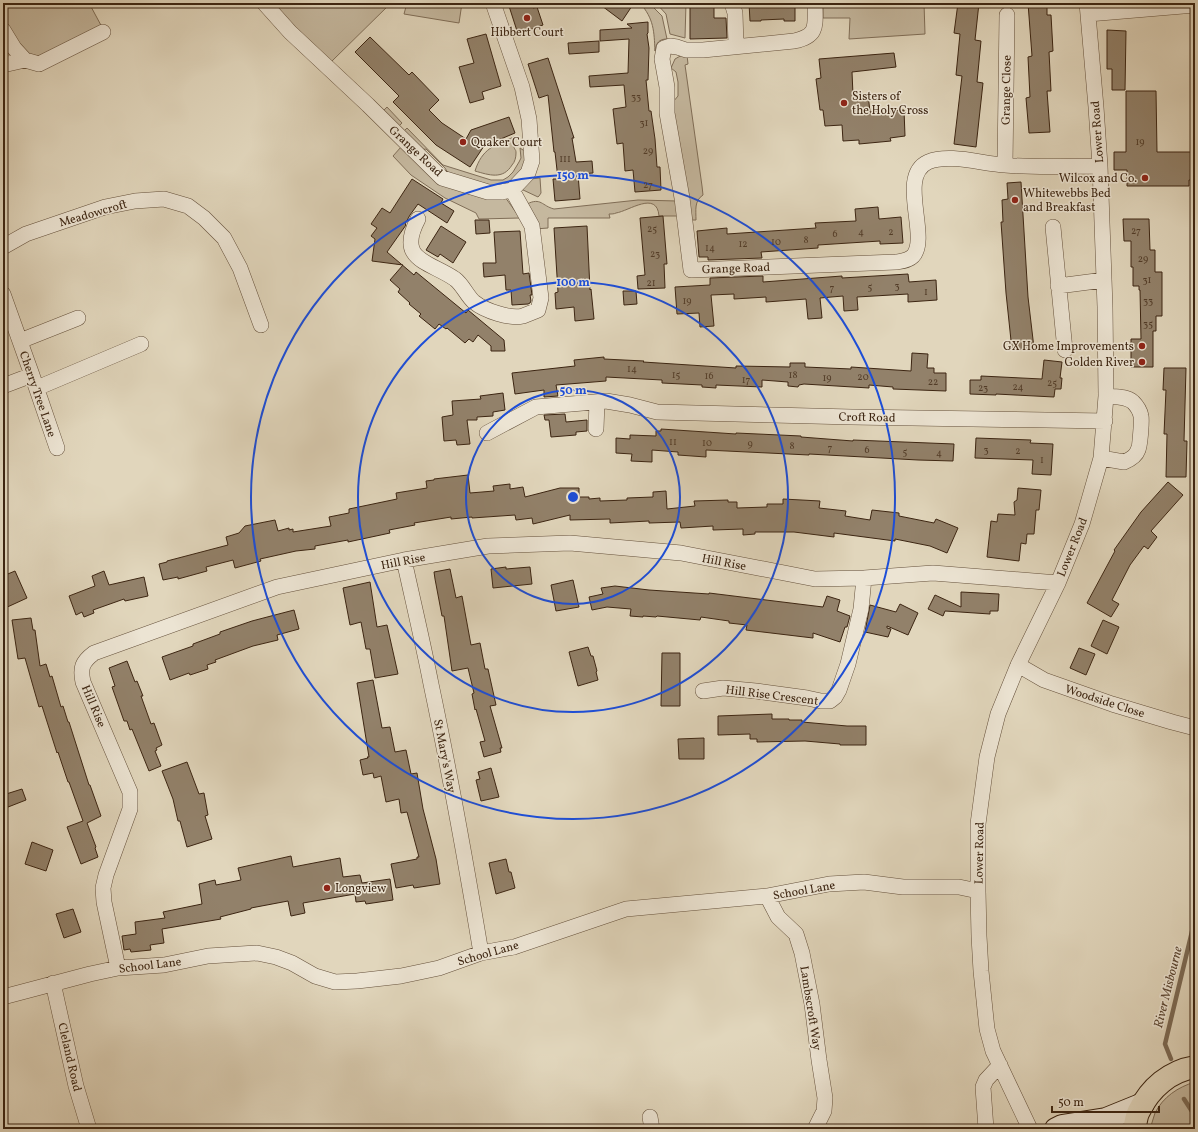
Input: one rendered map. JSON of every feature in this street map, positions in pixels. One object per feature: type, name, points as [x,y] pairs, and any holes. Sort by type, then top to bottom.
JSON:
[{"type":"highway","points":[[1134,1129],[1138,1112],[1149,1093],[1165,1078],[1191,1065]]},
{"type":"main road","points":[[1056,1129],[1062,1126],[1106,1120],[1143,1104]]},
{"type":"street","name":"Grange Road","points":[[264,3],[290,32],[368,105],[442,178],[488,192],[512,190]]},
{"type":"street","points":[[418,219],[413,229],[411,243],[413,251],[419,260],[456,280],[474,302],[497,314],[522,316],[538,310],[541,298],[532,226],[512,190],[528,173],[532,161],[529,119],[522,87],[493,3]]},
{"type":"street","points":[[732,3],[735,13],[736,46]]},
{"type":"street","name":"Grange Road","points":[[815,3],[815,24],[811,34],[804,39],[703,50],[686,50],[670,46],[664,48],[662,59],[667,88],[667,113],[682,198],[691,270],[905,261],[913,256],[917,247],[918,237],[913,185],[918,172],[926,163],[938,158],[951,158],[1005,165],[1054,167],[1100,166]]},
{"type":"street","points":[[1088,9],[1195,5]]},
{"type":"street","name":"Lower Road","points":[[1030,1129],[993,1051],[988,1029],[981,971],[978,891],[978,824],[987,757],[998,714],[1018,665],[1058,583],[1082,524],[1101,458],[1106,396],[1104,280],[1100,166],[1088,9]]},
{"type":"street","name":"Grange Close","points":[[1005,165],[1007,15]]},
{"type":"street","points":[[3,30],[14,48],[25,60]]},
{"type":"street","points":[[3,65],[25,60],[39,64],[103,32]]},
{"type":"street","name":"Meadowcroft","points":[[3,247],[26,234],[69,218],[104,207],[135,200],[164,199],[188,206],[204,218],[224,238],[240,268],[261,325]]},
{"type":"street","points":[[1053,227],[1065,350]]},
{"type":"street","points":[[1058,286],[1104,280]]},
{"type":"street","name":"Cherry Tree Lane","points":[[3,294],[57,448]]},
{"type":"street","points":[[20,341],[78,318]]},
{"type":"street","points":[[3,386],[34,382],[141,344]]},
{"type":"street","points":[[1101,458],[1124,462],[1135,456],[1139,443],[1141,416],[1138,408],[1130,400],[1106,396]]},
{"type":"street","name":"Croft Road","points":[[487,433],[536,407],[606,401],[657,412],[1105,421]]},
{"type":"street","points":[[596,429],[597,402]]},
{"type":"street","name":"Hill Rise","points":[[118,968],[104,902],[103,888],[106,875],[130,809],[130,792],[83,682],[82,667],[86,658],[101,650],[278,587],[404,560],[488,546],[570,543],[681,554],[815,578],[864,578],[933,573],[1058,583]]},
{"type":"street","name":"St Mary's Way","points":[[404,560],[436,706],[466,866],[480,954]]},
{"type":"street","name":"Hill Rise Crescent","points":[[703,691],[723,688],[830,701],[835,697],[839,690],[848,664],[862,609],[864,578]]},
{"type":"street","name":"Woodside Close","points":[[1018,665],[1044,680],[1112,704],[1195,728]]},
{"type":"street","name":"School Lane","points":[[3,997],[53,983],[118,968],[164,966],[208,956],[257,953],[276,957],[292,963],[315,976],[335,982],[401,976],[439,968],[480,954],[514,947],[626,909],[767,896],[829,884],[864,882],[903,887],[959,887],[978,891]]},
{"type":"street","name":"Lambscroft Way","points":[[767,896],[778,917],[796,934],[803,960],[812,1004],[825,1098],[824,1111],[815,1129]]},
{"type":"street","name":"Cleland Road","points":[[53,983],[76,1086],[89,1129]]},
{"type":"street","points":[[986,1129],[983,1087],[986,1080],[1000,1065]]},
{"type":"shaded area","points":[[3,3],[89,3],[103,29],[47,57],[3,63]]},
{"type":"shaded area","points":[[271,3],[391,3],[331,62]]},
{"type":"shaded area","points":[[407,3],[462,3],[459,23],[404,14]]},
{"type":"shaded area","points":[[640,3],[651,3],[662,16],[667,39],[658,42],[655,51],[651,20]]},
{"type":"shaded area","points":[[656,3],[686,3],[685,38],[670,34],[666,14]]},
{"type":"shaded area","points":[[823,3],[924,3],[925,34],[849,39],[850,18],[823,18]]},
{"type":"shaded area","points":[[682,55],[687,55],[688,64],[685,65],[703,195],[697,203],[696,220],[692,220],[677,144],[673,102],[678,96],[678,82],[676,72],[671,68],[675,59]]},
{"type":"shaded area","points":[[387,107],[402,123],[398,127],[383,111]]},
{"type":"shaded area","points":[[407,128],[443,165],[491,180],[503,180],[513,172],[521,158],[520,148],[526,152],[525,164],[512,182],[495,187],[448,173],[426,149],[420,150],[403,132]]},
{"type":"shaded area","points":[[514,137],[516,158],[508,170],[500,175],[490,175],[475,171],[485,153],[495,145]]},
{"type":"shaded area","points":[[401,147],[430,176],[505,197],[520,218],[479,219],[476,213],[445,198],[411,175],[393,156]]},
{"type":"shaded area","points":[[540,178],[541,193],[538,197],[521,189],[530,179]]},
{"type":"shaded area","points":[[638,200],[677,201],[680,216],[659,216],[657,208],[653,204],[648,203],[614,214],[609,214],[610,218],[548,218],[548,228],[535,229],[527,204],[535,201],[554,209]]},
{"type":"shaded area","points":[[1195,1082],[1195,1129],[1150,1129],[1155,1113],[1162,1102],[1172,1093]]},
{"type":"building","name":"Hibbert Court","points":[[508,3],[531,3],[533,8],[537,7],[543,25],[518,34]]},
{"type":"building","points":[[598,3],[634,3],[622,21]]},
{"type":"building","points":[[690,3],[711,3],[711,7],[714,7],[714,18],[726,18],[727,38],[690,39]]},
{"type":"building","points":[[749,3],[795,3],[795,21],[784,21],[784,19],[750,21]]},
{"type":"building","points":[[958,3],[979,3],[975,40],[981,41],[977,82],[983,83],[976,147],[954,144],[962,76],[956,75],[960,34],[954,33]]},
{"type":"building","points":[[1028,3],[1047,3],[1047,15],[1051,15],[1053,51],[1049,52],[1051,91],[1047,91],[1050,132],[1029,133],[1026,98],[1030,97],[1028,57],[1032,56]]},
{"type":"building","points":[[648,22],[648,80],[646,80],[649,111],[651,111],[655,139],[657,167],[660,167],[661,190],[635,192],[633,170],[625,171],[623,143],[617,144],[613,109],[626,107],[624,85],[590,87],[589,76],[628,73],[629,39],[600,41],[600,30],[632,28],[627,24]]},
{"type":"building","points":[[1107,30],[1126,31],[1125,90],[1112,90],[1112,69],[1107,69]]},
{"type":"building","points":[[486,34],[501,86],[482,92],[484,99],[470,103],[459,67],[474,63],[467,39]]},
{"type":"building","points":[[370,37],[409,75],[412,72],[439,100],[429,110],[442,123],[466,139],[471,130],[509,117],[515,133],[484,146],[470,167],[436,145],[393,102],[399,96],[355,52]]},
{"type":"building","points":[[599,41],[599,52],[569,54],[568,43]]},
{"type":"building","name":"Sisters of the Holy Cross","points":[[894,53],[896,67],[852,72],[853,95],[868,94],[870,112],[904,110],[905,136],[890,138],[891,141],[859,144],[859,140],[843,141],[842,125],[825,126],[823,110],[820,110],[816,79],[821,78],[819,59]]},
{"type":"building","points":[[548,58],[574,138],[572,138],[576,162],[592,161],[593,173],[578,174],[580,199],[555,201],[553,179],[558,179],[548,95],[539,98],[528,64]]},
{"type":"building","points":[[1126,91],[1156,91],[1157,152],[1195,152],[1195,180],[1189,180],[1189,186],[1127,186],[1127,170],[1114,170],[1114,152],[1126,152]]},
{"type":"building","points":[[412,179],[443,199],[441,203],[454,211],[447,223],[418,204],[410,215],[405,224],[406,225],[387,252],[402,265],[372,261],[375,239],[371,236],[377,228],[371,224],[382,208],[390,213]]},
{"type":"building","points":[[1021,182],[1028,297],[1034,348],[1012,350],[1001,222],[1003,222],[1002,200],[1008,199],[1007,183]]},
{"type":"building","points":[[878,207],[879,219],[901,217],[903,243],[880,244],[880,241],[818,245],[818,248],[761,252],[762,258],[708,260],[708,257],[699,257],[697,231],[727,228],[727,234],[816,228],[815,223],[856,221],[855,209]]},
{"type":"building","points":[[663,216],[667,264],[664,264],[665,288],[638,289],[637,276],[645,275],[640,218]]},
{"type":"building","points":[[1123,219],[1149,219],[1150,250],[1155,250],[1155,272],[1162,272],[1162,316],[1156,316],[1156,331],[1153,331],[1153,367],[1131,367],[1131,339],[1141,339],[1140,290],[1139,286],[1133,286],[1131,241],[1124,241]]},
{"type":"building","points":[[475,220],[489,220],[490,233],[476,234]]},
{"type":"building","points":[[441,226],[466,242],[453,263],[440,254],[438,257],[426,250]]},
{"type":"building","points":[[587,226],[590,290],[591,289],[594,319],[575,321],[574,307],[556,309],[555,293],[558,292],[554,228]]},
{"type":"building","points":[[520,231],[523,274],[529,273],[532,295],[530,295],[531,301],[528,304],[512,305],[511,290],[506,290],[505,275],[484,277],[483,263],[496,263],[494,232]]},
{"type":"building","points":[[403,265],[414,275],[416,272],[466,313],[468,310],[504,340],[505,351],[491,351],[491,346],[478,335],[473,342],[469,339],[465,343],[447,328],[446,329],[439,324],[435,329],[419,316],[421,314],[398,292],[400,289],[390,280]]},
{"type":"building","points":[[908,274],[909,282],[936,280],[937,300],[908,302],[908,294],[857,297],[858,310],[844,311],[843,296],[820,298],[822,318],[808,319],[806,299],[766,302],[766,297],[734,299],[734,294],[711,295],[714,326],[700,327],[699,313],[677,314],[675,287],[710,285],[710,278],[763,276],[763,282],[842,276],[842,278]]},
{"type":"building","points":[[623,291],[636,291],[637,304],[624,305]]},
{"type":"building","points":[[912,353],[928,354],[927,368],[934,368],[934,373],[946,373],[946,391],[893,389],[893,387],[869,385],[869,388],[804,384],[799,385],[798,387],[788,386],[788,382],[762,380],[762,387],[716,385],[716,388],[702,387],[702,385],[662,383],[662,380],[606,377],[606,381],[556,385],[558,396],[544,397],[544,390],[515,394],[512,373],[575,366],[574,360],[604,357],[604,359],[736,368],[736,366],[790,367],[790,363],[805,363],[805,367],[851,369],[851,367],[911,371]]},
{"type":"building","points":[[1044,360],[1062,362],[1060,378],[1062,378],[1061,389],[1055,389],[1054,397],[970,394],[970,380],[981,380],[981,376],[1042,379]]},
{"type":"building","points":[[1164,368],[1186,368],[1184,441],[1187,441],[1186,477],[1166,477],[1167,434],[1164,434],[1166,390],[1163,390]]},
{"type":"building","points":[[503,393],[505,410],[493,412],[493,416],[477,417],[477,420],[467,420],[470,444],[457,445],[456,440],[444,441],[442,417],[453,415],[452,401],[481,399],[480,396]]},
{"type":"building","points":[[565,414],[566,422],[587,420],[587,431],[576,432],[576,435],[551,437],[549,420],[545,420],[544,415]]},
{"type":"building","points":[[661,429],[736,434],[801,436],[853,441],[954,444],[953,461],[706,450],[706,457],[678,455],[678,452],[652,450],[652,462],[631,461],[632,454],[616,453],[616,438],[630,439],[630,435],[656,436],[656,431],[661,431]]},
{"type":"building","points":[[976,438],[1031,440],[1030,443],[1053,444],[1051,475],[1032,474],[1033,460],[975,458]]},
{"type":"building","points":[[468,475],[470,493],[494,491],[493,486],[510,484],[510,489],[523,487],[525,497],[560,488],[579,488],[579,497],[589,497],[589,499],[600,498],[600,501],[653,497],[653,492],[666,491],[667,509],[695,506],[694,501],[728,500],[728,502],[737,502],[737,508],[767,507],[767,504],[783,504],[783,499],[820,501],[819,508],[846,511],[845,516],[870,520],[872,510],[899,513],[899,516],[934,523],[936,519],[958,528],[947,553],[930,546],[895,539],[895,541],[834,533],[834,537],[794,532],[755,532],[755,534],[743,535],[743,529],[713,530],[713,526],[681,528],[680,522],[649,523],[649,521],[610,523],[610,519],[570,520],[570,515],[533,524],[532,518],[516,520],[515,515],[451,519],[451,517],[414,523],[415,525],[389,530],[390,533],[348,542],[348,540],[315,546],[315,549],[296,551],[260,559],[261,561],[235,568],[233,560],[206,567],[207,571],[178,579],[178,577],[163,580],[159,564],[228,545],[226,537],[239,533],[245,526],[275,520],[278,531],[289,528],[289,530],[293,529],[293,532],[331,526],[329,517],[349,513],[349,509],[397,499],[396,493],[427,488],[426,481]]},
{"type":"building","points":[[1168,482],[1183,495],[1151,531],[1157,537],[1148,549],[1144,546],[1130,565],[1112,600],[1119,604],[1111,617],[1087,603],[1115,551],[1114,550],[1141,512]]},
{"type":"building","points":[[1018,488],[1041,490],[1039,510],[1036,510],[1034,534],[1027,534],[1026,544],[1021,543],[1019,561],[987,557],[991,521],[997,522],[998,514],[1015,515],[1014,502],[1017,500]]},
{"type":"building","points":[[506,567],[506,569],[530,567],[532,584],[493,588],[491,569]]},
{"type":"building","points":[[450,569],[456,598],[462,596],[471,645],[480,643],[485,669],[488,669],[496,705],[490,706],[502,748],[500,748],[501,752],[484,757],[480,742],[485,741],[476,709],[475,710],[472,694],[474,693],[468,668],[452,671],[444,616],[442,616],[435,579],[434,572]]},
{"type":"building","points":[[15,571],[27,598],[3,609],[3,576]]},
{"type":"building","points":[[104,571],[109,585],[144,577],[148,596],[125,601],[124,599],[93,610],[94,613],[84,617],[82,612],[76,615],[69,596],[95,586],[92,576]]},
{"type":"building","points":[[573,580],[579,607],[556,611],[551,585]]},
{"type":"building","points":[[370,582],[377,627],[387,625],[398,674],[375,678],[370,649],[366,649],[361,622],[350,625],[343,588]]},
{"type":"building","points":[[615,586],[649,590],[709,593],[823,607],[827,596],[840,600],[837,611],[850,616],[840,642],[813,633],[813,638],[746,630],[747,625],[701,617],[700,620],[657,616],[630,616],[631,609],[607,607],[592,610],[589,597],[603,594],[601,588]]},
{"type":"building","points":[[961,592],[999,594],[998,611],[990,611],[990,614],[945,611],[943,616],[928,609],[935,595],[961,607]]},
{"type":"building","points":[[900,604],[918,613],[908,635],[887,626],[887,628],[891,629],[888,637],[865,632],[870,605],[896,612]]},
{"type":"building","points":[[294,610],[299,629],[277,635],[278,640],[253,646],[215,660],[216,662],[207,665],[208,669],[190,675],[189,673],[170,680],[162,657],[193,646],[193,644],[220,634],[220,632],[252,621]]},
{"type":"building","points":[[31,618],[33,630],[35,630],[40,666],[46,664],[50,677],[52,676],[61,707],[63,706],[69,722],[89,785],[101,816],[87,823],[98,857],[81,864],[67,827],[83,821],[58,752],[57,753],[42,706],[39,707],[25,658],[18,659],[12,620]]},
{"type":"building","points":[[1103,620],[1119,627],[1107,654],[1091,646]]},
{"type":"building","points":[[588,647],[591,656],[593,656],[598,680],[578,686],[569,652]]},
{"type":"building","points":[[1079,648],[1095,654],[1086,675],[1070,668]]},
{"type":"building","points":[[662,653],[680,653],[680,706],[661,706]]},
{"type":"building","points":[[127,661],[135,682],[137,681],[143,696],[141,696],[151,724],[154,723],[162,745],[156,748],[157,750],[155,751],[161,766],[149,771],[132,729],[130,730],[127,721],[124,721],[112,687],[115,686],[109,668]]},
{"type":"building","points":[[373,680],[382,728],[390,727],[395,752],[406,750],[411,774],[417,773],[423,809],[436,859],[440,884],[414,888],[413,885],[396,888],[391,864],[417,859],[417,857],[419,857],[407,812],[401,813],[399,799],[386,802],[381,776],[374,778],[373,773],[363,775],[360,760],[369,757],[357,683]]},
{"type":"building","points":[[772,714],[772,719],[802,720],[802,722],[847,726],[866,726],[866,745],[840,745],[805,741],[757,742],[757,739],[750,739],[750,734],[718,735],[718,716]]},
{"type":"building","points":[[704,738],[704,759],[679,759],[678,739]]},
{"type":"building","points":[[187,762],[199,794],[204,793],[208,815],[205,816],[212,839],[187,847],[180,821],[178,821],[173,799],[162,771]]},
{"type":"building","points":[[491,768],[499,797],[481,801],[476,780],[480,779],[478,772]]},
{"type":"building","points":[[22,789],[26,800],[3,809],[3,795]]},
{"type":"building","points":[[32,842],[53,850],[46,871],[25,864]]},
{"type":"building","points":[[291,856],[293,867],[340,858],[343,877],[360,875],[362,883],[390,879],[393,900],[366,904],[365,901],[356,902],[355,894],[303,903],[305,913],[291,916],[288,901],[251,908],[220,917],[221,919],[162,929],[164,943],[150,945],[151,950],[131,952],[130,949],[124,950],[122,936],[136,934],[135,922],[165,918],[163,912],[202,904],[199,884],[215,880],[216,885],[241,880],[238,868]]},
{"type":"building","points":[[506,859],[515,888],[496,894],[489,863]]},
{"type":"building","points":[[73,909],[81,932],[64,938],[56,914]]},
{"type":"waterway","name":"River Misbourne","points":[[1171,1059],[1165,1044],[1195,919]]},
{"type":"waterway","name":"River Misbourne","points":[[1184,1099],[1195,1116]]},
{"type":"place","name":"Hibbert Court","points":[[527,18]]},
{"type":"place","name":"Sisters of the Holy Cross","points":[[844,103]]},
{"type":"place","name":"Quaker Court","points":[[463,142]]},
{"type":"place","name":"Wilcox and Co.","points":[[1145,178]]},
{"type":"place","name":"Whitewebbs Bed and Breakfast","points":[[1015,200]]},
{"type":"place","name":"GX Home Improvements","points":[[1142,346]]},
{"type":"place","name":"Golden River","points":[[1142,362]]},
{"type":"place","name":"Longview","points":[[327,888]]}]
